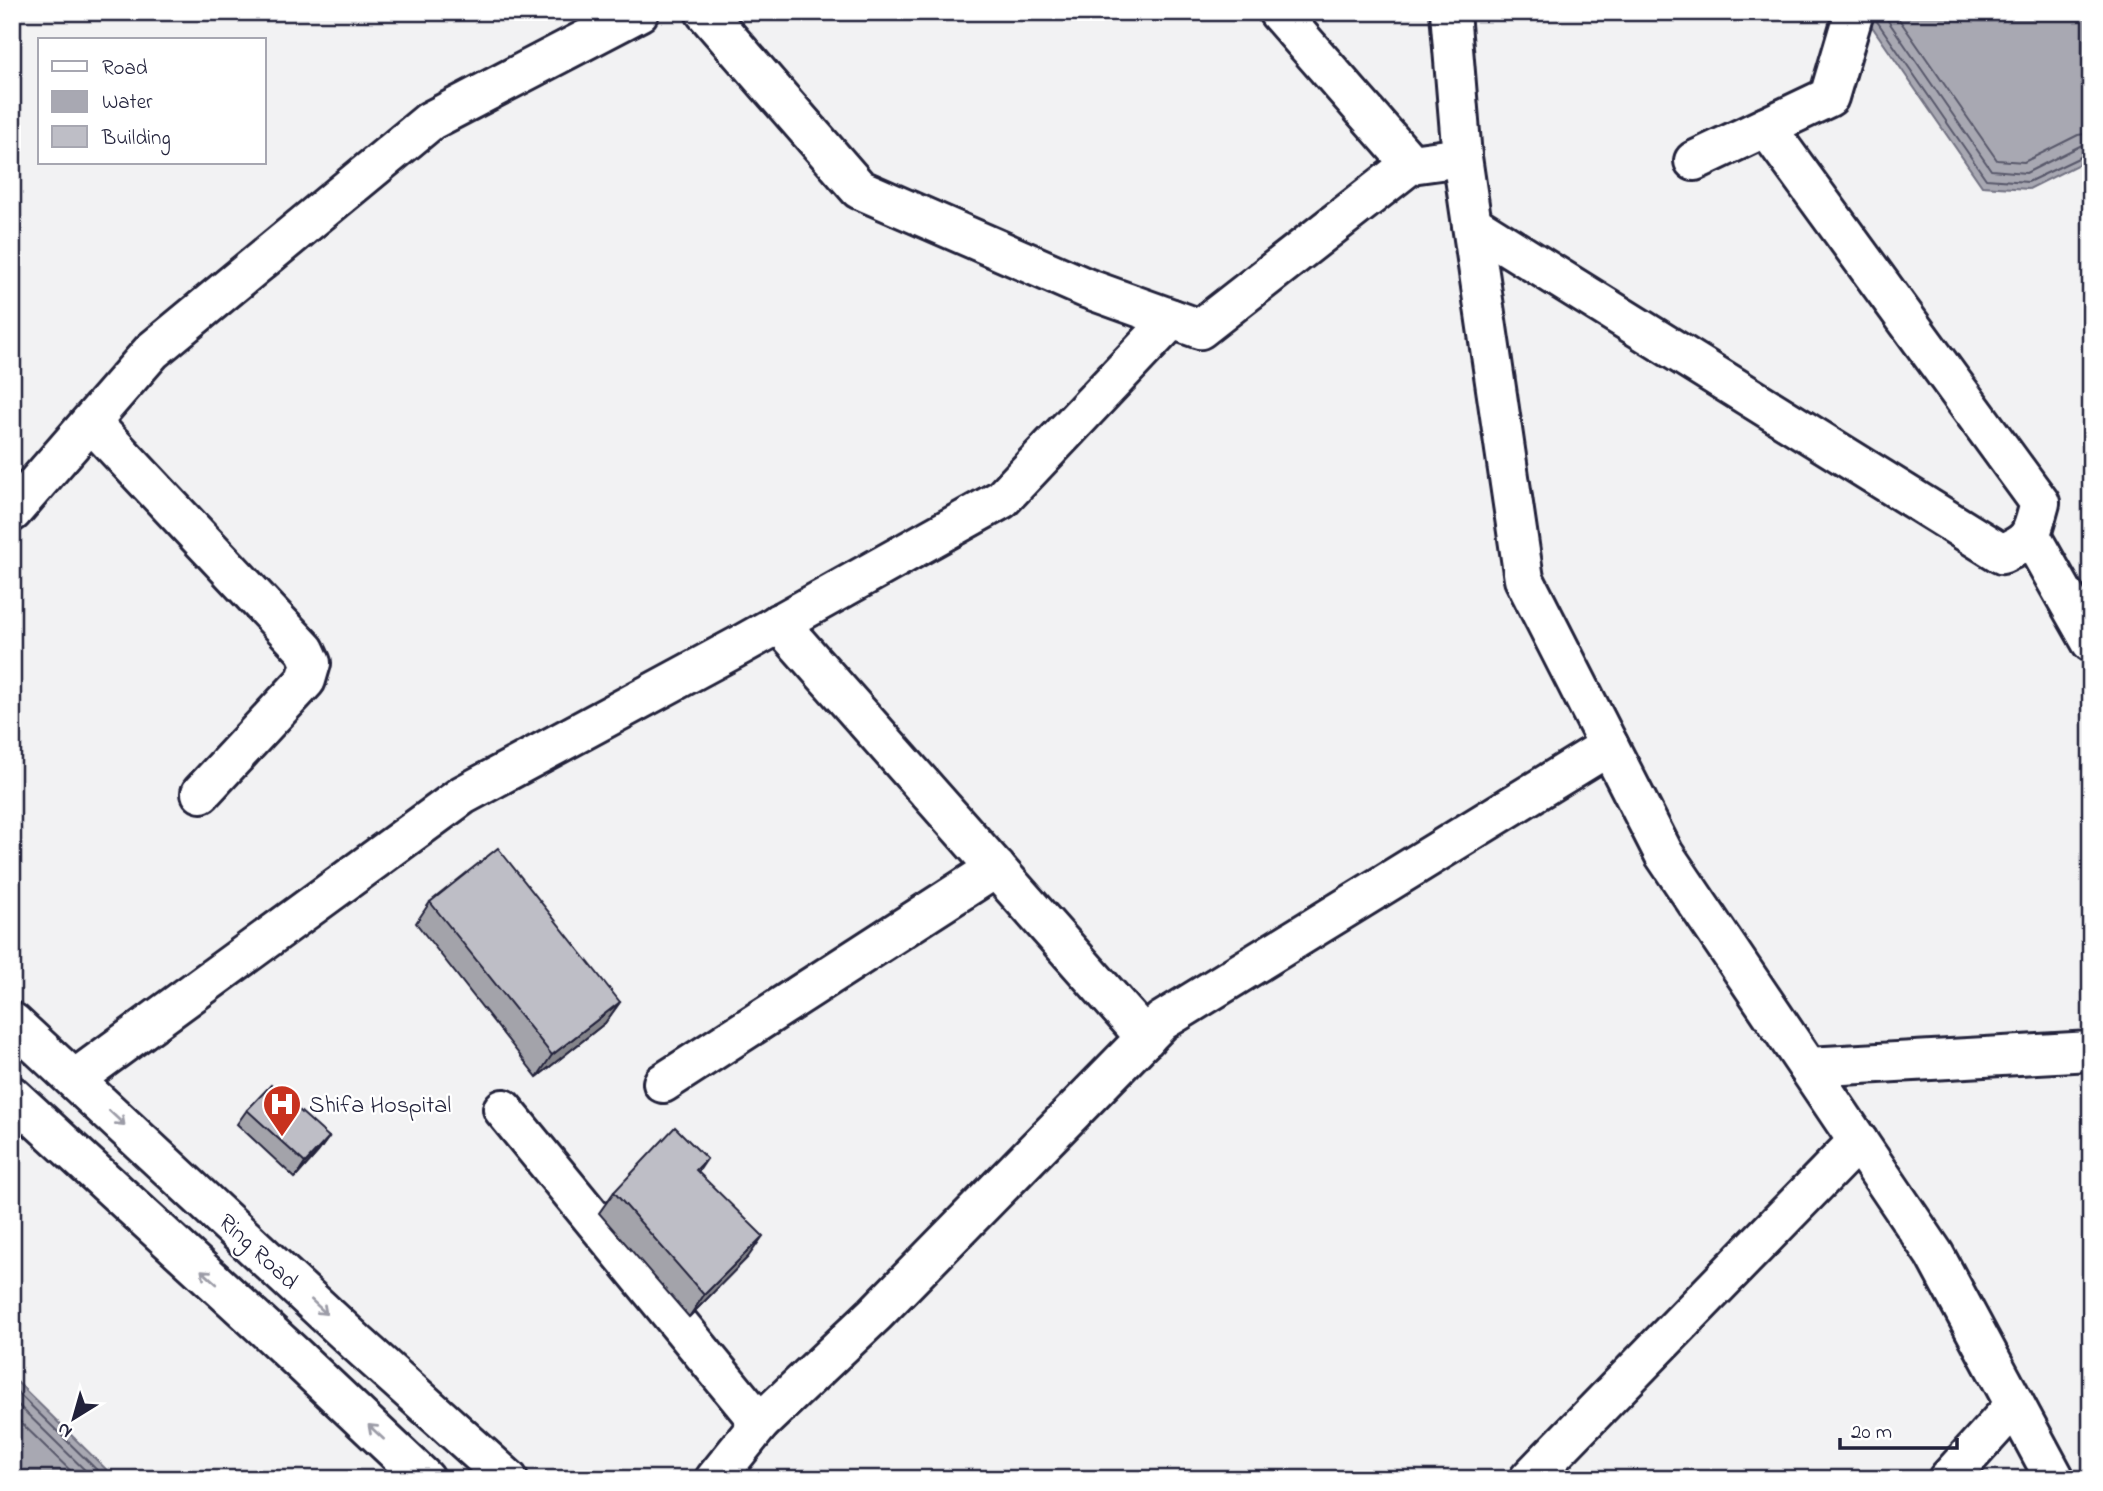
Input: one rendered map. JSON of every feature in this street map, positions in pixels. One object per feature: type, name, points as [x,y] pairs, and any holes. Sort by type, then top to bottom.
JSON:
[{"type":"street","points":[[12,512],[152,351],[430,121],[639,12]]},
{"type":"street","points":[[705,12],[859,189],[1086,288],[1200,329],[1411,164],[1462,158]]},
{"type":"street","points":[[1278,12],[1411,164]]},
{"type":"street","points":[[1450,12],[1462,158],[1524,579],[1664,854],[1934,1254],[2055,1479]]},
{"type":"street","points":[[1694,161],[1829,97],[1854,12]]},
{"type":"street","points":[[1472,225],[2002,554],[2020,546],[2031,536],[2040,503],[1766,127]]},
{"type":"street","points":[[75,1079],[463,794],[1002,499],[1172,319]]},
{"type":"street","points":[[91,422],[305,650],[311,663],[306,680],[201,793]]},
{"type":"street","points":[[2031,536],[2091,642]]},
{"type":"street","points":[[779,623],[1146,1038]]},
{"type":"street","points":[[715,1479],[760,1423],[875,1314],[1162,1021],[1609,746]]},
{"type":"street","points":[[663,1083],[996,869]]},
{"type":"street","name":"Ring Road","points":[[12,1022],[358,1344],[508,1479]]},
{"type":"street","points":[[1808,1067],[2091,1051]]},
{"type":"street","points":[[12,1097],[294,1354],[425,1479]]},
{"type":"street","points":[[503,1109],[760,1423]]},
{"type":"street","points":[[1529,1479],[1858,1141]]},
{"type":"street","points":[[1948,1479],[2015,1405]]},
{"type":"water","points":[[1862,12],[2091,12],[2091,158],[2029,189],[1982,186]]},
{"type":"water","points":[[12,1377],[116,1479],[12,1479]]},
{"type":"building","points":[[498,848],[620,1002],[552,1055],[430,902]]},
{"type":"building","points":[[271,1085],[329,1137],[305,1163],[247,1110]]},
{"type":"building","points":[[675,1127],[707,1159],[696,1170],[763,1236],[704,1295],[614,1192]]},
{"type":"place","name":"Shifa Hospital","points":[[282,1138]]}]
